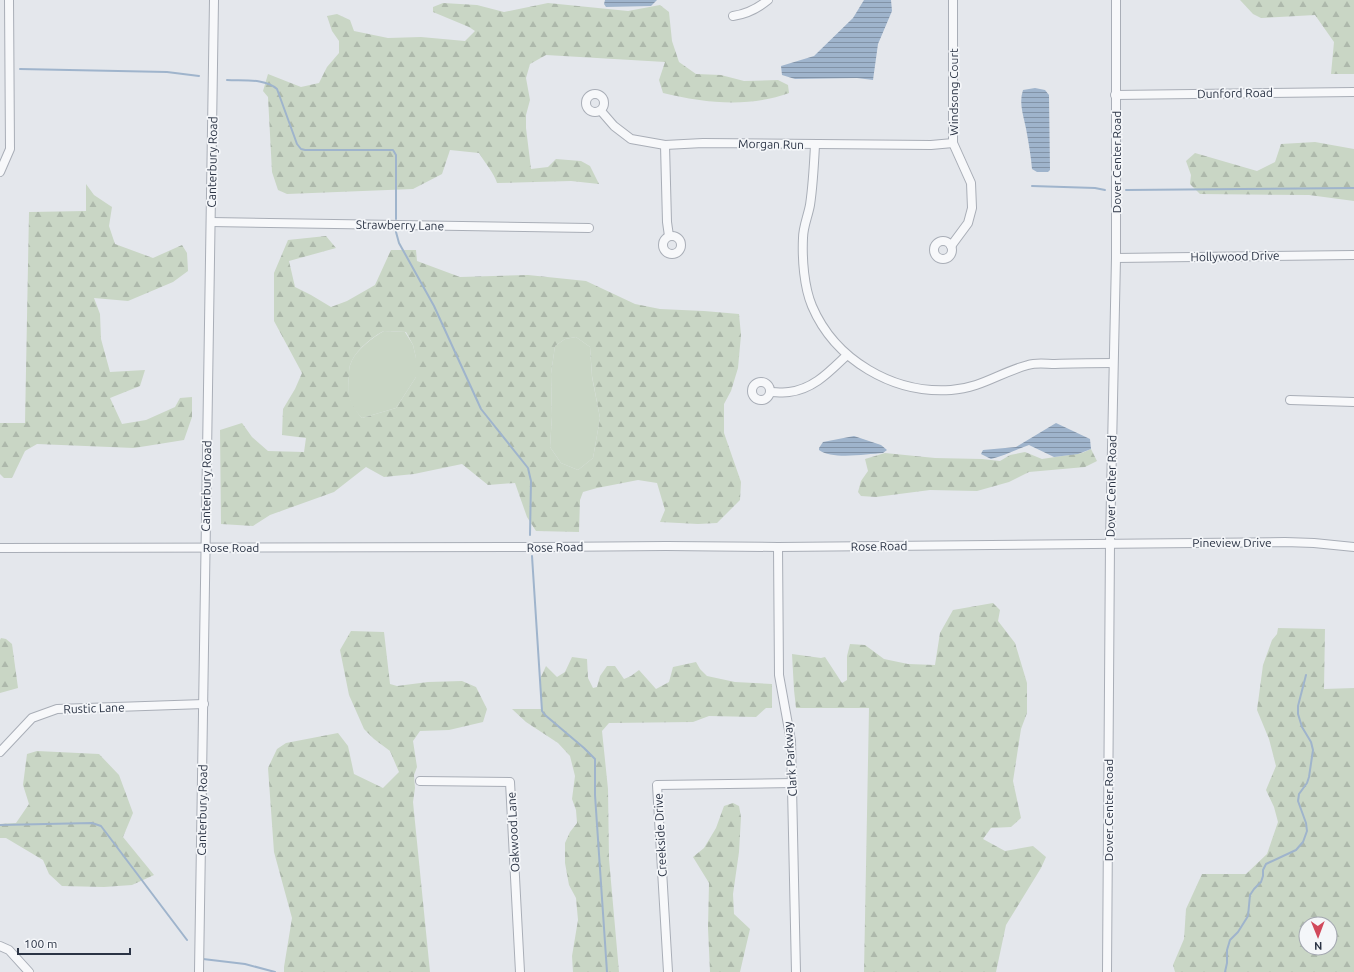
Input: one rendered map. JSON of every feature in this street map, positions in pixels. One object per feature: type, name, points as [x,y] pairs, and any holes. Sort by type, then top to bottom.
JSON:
[{"type":"street","points":[[0,172],[10,149],[9,0]]},
{"type":"street","name":"Canterbury Road","points":[[198,972],[204,704],[205,548],[214,0]]},
{"type":"street","points":[[732,16],[744,14],[759,7],[768,0]]},
{"type":"street","name":"Windsong Court","points":[[951,246],[968,223],[972,208],[971,183],[953,143],[953,0]]},
{"type":"street","name":"Dover Center Road","points":[[1107,972],[1110,543],[1116,258],[1116,0]]},
{"type":"street","name":"Dunford Road","points":[[1115,95],[1354,92]]},
{"type":"street","name":"Morgan Run","points":[[601,111],[614,126],[631,139],[665,145],[703,143],[931,145],[953,143]]},
{"type":"street","points":[[665,145],[666,222],[669,236]]},
{"type":"street","points":[[815,145],[810,206],[803,237],[805,282],[812,306],[830,337],[847,355],[867,370],[895,383],[934,390],[952,390],[979,385],[1030,364],[1113,363]]},
{"type":"street","name":"Strawberry Lane","points":[[210,222],[589,228]]},
{"type":"street","name":"Hollywood Drive","points":[[1116,258],[1354,255]]},
{"type":"street","points":[[770,392],[789,392],[810,386],[821,379],[847,355]]},
{"type":"street","points":[[1290,400],[1354,402]]},
{"type":"street","name":"Pineview Drive","points":[[1110,543],[1285,542],[1354,547]]},
{"type":"street","name":"Rose Road","points":[[0,548],[778,547],[1110,543]]},
{"type":"street","name":"Clark Parkway","points":[[778,547],[779,676],[791,741],[793,783],[796,972]]},
{"type":"street","name":"Rustic Lane","points":[[0,752],[32,718],[57,709],[204,704]]},
{"type":"street","name":"Oakwood Lane","points":[[420,781],[510,782],[520,972]]},
{"type":"street","name":"Creekside Drive","points":[[668,972],[657,784],[793,783]]},
{"type":"street","points":[[0,946],[9,950],[29,972]]},
{"type":"green space","points":[[1240,0],[1354,0],[1354,74],[1331,74],[1334,42],[1315,15],[1261,18],[1253,14]]},
{"type":"green space","points":[[443,3],[477,5],[504,12],[548,3],[628,11],[660,5],[669,12],[672,41],[679,62],[696,74],[721,75],[744,81],[778,80],[788,85],[789,93],[758,101],[726,102],[695,99],[663,93],[659,80],[665,62],[546,55],[530,64],[526,78],[530,100],[526,115],[526,128],[531,169],[548,167],[556,159],[581,161],[590,166],[599,184],[571,181],[497,183],[492,172],[479,153],[450,150],[442,174],[413,189],[287,194],[278,190],[272,172],[268,97],[263,91],[268,74],[301,87],[319,83],[327,67],[339,53],[339,41],[332,31],[327,16],[337,14],[350,20],[354,31],[388,38],[421,37],[465,41],[475,31],[433,12],[433,7]]},
{"type":"green space","points":[[1315,142],[1354,149],[1354,201],[1309,195],[1200,194],[1190,184],[1191,175],[1186,161],[1195,153],[1257,171],[1275,162],[1281,144]]},
{"type":"green space","points":[[86,184],[94,195],[112,207],[109,226],[115,244],[153,258],[182,245],[187,253],[188,271],[173,282],[128,301],[94,298],[100,314],[101,339],[110,372],[145,370],[140,386],[110,398],[122,424],[146,420],[175,407],[180,398],[192,397],[192,417],[184,440],[134,448],[37,444],[25,451],[12,478],[4,478],[0,474],[0,423],[25,423],[29,212],[86,211]]},
{"type":"green space","points":[[326,236],[336,248],[289,261],[295,287],[331,307],[347,301],[375,285],[391,250],[416,250],[417,261],[460,277],[528,275],[586,281],[635,304],[660,309],[739,314],[741,335],[738,368],[731,391],[724,404],[724,433],[741,482],[740,500],[717,523],[698,524],[660,522],[665,510],[657,483],[638,480],[583,492],[580,500],[579,532],[536,531],[527,517],[515,483],[488,485],[462,464],[414,474],[384,477],[366,467],[334,492],[270,515],[253,526],[221,524],[220,430],[242,423],[252,437],[268,451],[304,452],[306,438],[282,435],[283,409],[295,389],[302,373],[274,321],[274,273],[288,240]],"holes":[[[384,331],[406,332],[413,345],[416,358],[416,377],[396,408],[362,418],[354,408],[350,398],[348,388],[350,366],[353,358],[360,349],[375,336]],[[576,337],[590,347],[592,376],[600,418],[593,458],[578,470],[561,463],[550,447],[552,416],[551,374],[555,346],[565,339]]]},
{"type":"green space","points":[[384,331],[405,332],[413,345],[416,358],[416,377],[396,408],[362,418],[351,403],[348,388],[350,366],[353,358],[360,349]]},
{"type":"green space","points":[[576,337],[590,347],[592,377],[600,418],[593,458],[578,470],[561,463],[550,447],[552,416],[551,374],[555,346],[565,339]]},
{"type":"green space","points":[[1091,449],[1097,461],[1085,467],[1029,472],[1009,482],[977,491],[930,490],[876,497],[861,496],[858,492],[861,481],[868,471],[865,459],[885,453],[935,458],[1000,461],[1010,455],[1025,452],[1042,459],[1082,453]]},
{"type":"green space","points":[[993,603],[1000,610],[998,621],[1015,643],[1027,683],[1027,713],[1021,729],[1013,781],[1021,818],[1011,827],[991,828],[983,839],[1005,851],[1033,846],[1046,857],[1041,868],[1006,925],[996,972],[864,972],[869,708],[796,708],[792,654],[821,658],[825,657],[842,683],[847,680],[847,656],[850,644],[865,645],[884,659],[908,664],[935,665],[940,633],[953,610]]},
{"type":"green space","points":[[1278,628],[1325,629],[1324,689],[1354,688],[1354,972],[1175,972],[1173,965],[1184,939],[1186,909],[1202,874],[1246,874],[1267,854],[1278,822],[1274,807],[1266,790],[1276,766],[1269,739],[1257,710],[1263,665],[1272,640],[1277,634]]},
{"type":"green space","points":[[351,631],[384,632],[390,684],[397,686],[428,682],[462,681],[476,687],[487,709],[483,722],[449,730],[420,731],[413,741],[417,767],[414,775],[415,788],[413,802],[430,972],[284,972],[292,918],[274,852],[268,768],[277,749],[286,743],[338,733],[348,746],[354,774],[383,788],[399,772],[390,751],[364,729],[349,695],[340,650]]},
{"type":"green space","points":[[1,638],[6,639],[12,644],[18,688],[0,693],[0,640]]},
{"type":"green space","points":[[572,657],[587,659],[588,678],[593,688],[597,687],[600,676],[607,666],[615,666],[624,679],[639,670],[656,689],[669,682],[673,667],[696,662],[707,676],[735,682],[772,684],[772,708],[766,708],[756,717],[709,716],[693,722],[609,723],[602,731],[608,789],[609,859],[619,972],[573,972],[572,956],[578,920],[576,898],[569,885],[565,863],[565,843],[570,832],[577,823],[576,810],[572,799],[575,776],[570,756],[558,743],[526,722],[512,709],[542,709],[540,679],[546,666],[557,677],[565,672]]},
{"type":"green space","points":[[37,751],[99,754],[119,775],[133,813],[123,837],[154,875],[132,885],[104,887],[62,886],[49,874],[43,860],[6,838],[0,838],[0,824],[16,823],[29,804],[23,785],[27,754]]},
{"type":"green space","points":[[733,803],[739,806],[741,817],[739,852],[733,894],[734,914],[750,929],[740,972],[710,972],[708,928],[709,883],[693,857],[704,848],[716,828],[724,806]]},
{"type":"water","points":[[605,0],[657,0],[651,6],[606,7],[604,4]]},
{"type":"water","points":[[864,0],[891,0],[892,11],[878,44],[873,80],[857,78],[795,79],[782,75],[781,66],[814,56],[853,18]]},
{"type":"water","points":[[1035,88],[1045,90],[1049,95],[1050,170],[1048,172],[1037,172],[1032,169],[1022,112],[1021,101],[1023,90]]},
{"type":"water","points":[[1056,423],[1090,439],[1091,449],[1078,454],[1054,457],[1029,445],[991,459],[981,454],[983,450],[1016,447]]},
{"type":"water","points":[[854,436],[881,445],[887,450],[883,453],[841,456],[832,455],[819,450],[823,442]]},
{"type":"waterway","points":[[20,69],[167,72],[199,76]]},
{"type":"waterway","points":[[227,80],[247,80],[266,83],[277,89],[297,144],[301,149],[393,150],[396,155],[396,219]]},
{"type":"waterway","points":[[1032,186],[1095,188],[1105,190]]},
{"type":"waterway","points":[[1126,190],[1354,188]]},
{"type":"waterway","points":[[396,232],[399,243],[434,306],[481,409],[528,468],[531,481],[530,535]]},
{"type":"waterway","points":[[532,556],[542,711],[595,759],[595,795],[607,972]]},
{"type":"waterway","points":[[1225,972],[1227,950],[1230,940],[1238,932],[1248,916],[1250,895],[1261,882],[1263,870],[1266,864],[1296,850],[1303,842],[1307,831],[1306,823],[1298,801],[1299,794],[1307,783],[1309,777],[1313,750],[1311,742],[1302,727],[1298,714],[1298,706],[1306,675]]},
{"type":"waterway","points":[[0,825],[92,823],[101,826],[187,940]]},
{"type":"waterway","points":[[203,959],[245,964],[275,972]]}]
